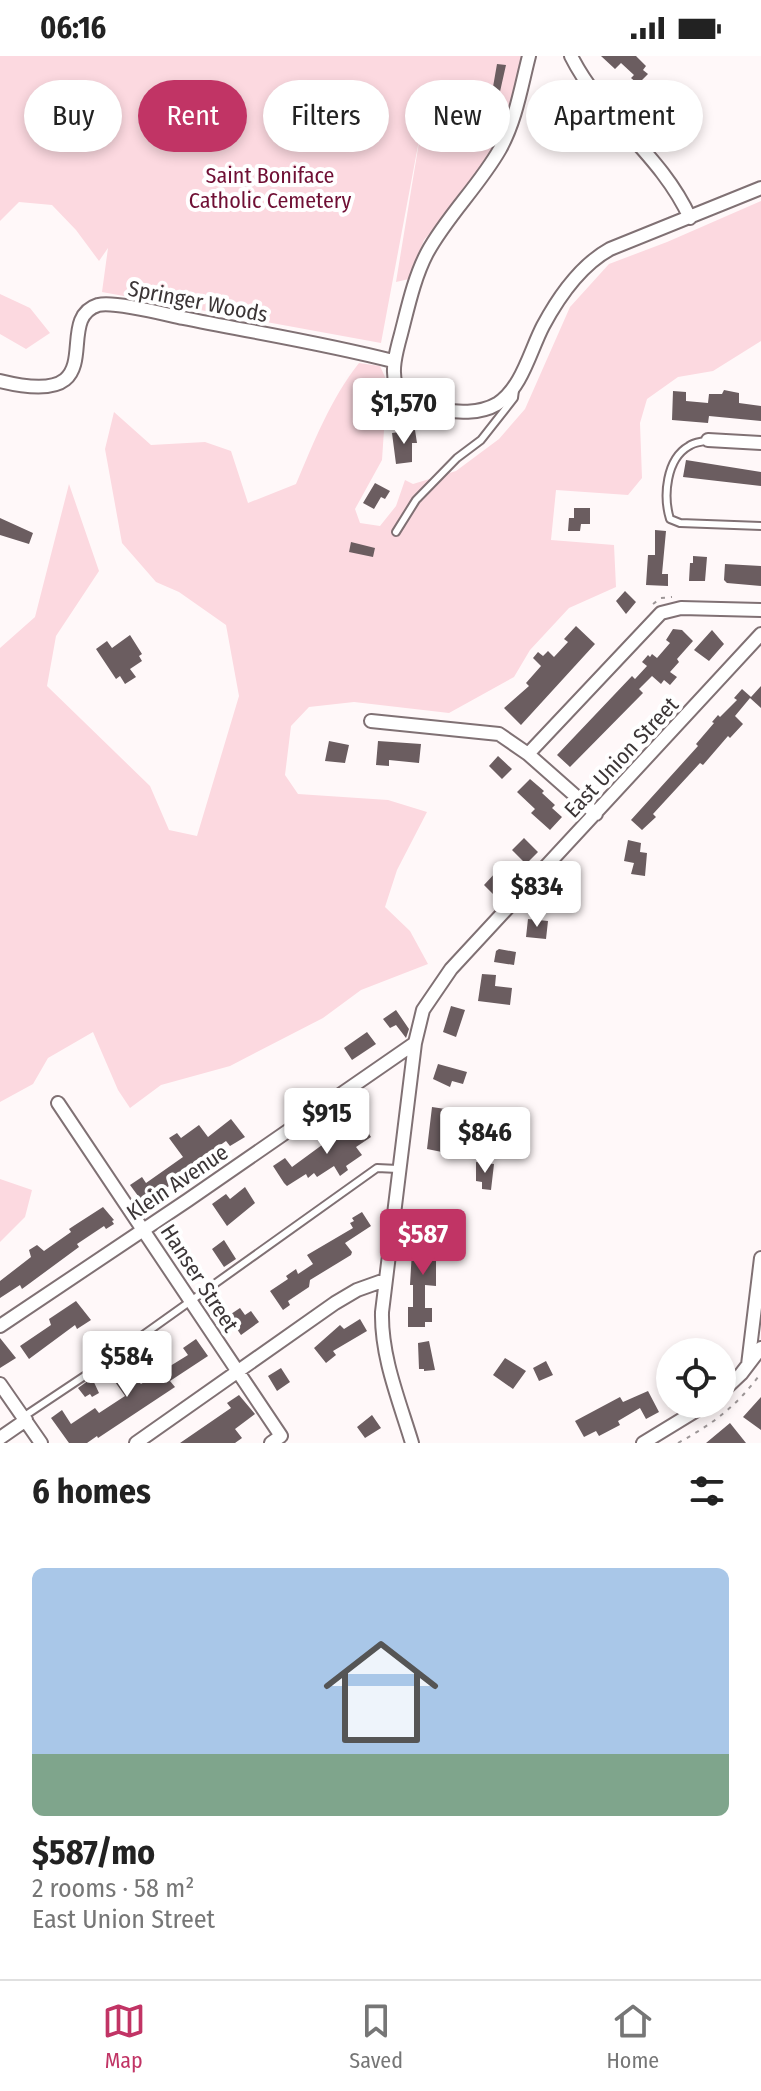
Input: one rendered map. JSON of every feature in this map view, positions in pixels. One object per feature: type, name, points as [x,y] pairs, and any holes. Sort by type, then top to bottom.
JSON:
[{"type":"street","points":[[529,56],[517,105],[501,146],[439,234],[420,267],[392,371],[402,394],[422,406],[465,412],[483,410],[499,402],[514,386],[544,324],[589,264],[610,249],[761,188]]},
{"type":"street","points":[[571,56],[593,93],[664,171],[690,218]]},
{"type":"street","name":"Springer Woods","points":[[0,381],[36,388],[61,383],[73,370],[83,318],[100,305],[147,310],[393,361]]},
{"type":"street","points":[[708,440],[761,443]]},
{"type":"street","points":[[528,754],[661,613],[681,608],[761,610]]},
{"type":"street","name":"East Union Street","points":[[412,1443],[382,1337],[385,1280],[398,1169],[415,1043],[423,1010],[443,979],[761,634]]},
{"type":"street","points":[[371,721],[492,732],[505,737],[596,814]]},
{"type":"street","name":"Klein Avenue","points":[[0,1326],[415,1043]]},
{"type":"street","name":"Hanser Street","points":[[58,1103],[191,1300],[279,1441]]},
{"type":"street","points":[[748,1365],[761,1258]]},
{"type":"street","points":[[136,1443],[346,1297],[385,1280]]},
{"type":"street","points":[[736,1377],[761,1348]]},
{"type":"street","points":[[0,1384],[41,1443]]},
{"type":"street","points":[[0,1438],[24,1418]]},
{"type":"street","points":[[643,1443],[684,1418]]},
{"type":"lane","points":[[396,532],[425,490],[489,430],[514,398],[514,386]]},
{"type":"lane","points":[[708,440],[689,445],[677,457],[668,476],[666,506],[670,519],[680,523],[761,526]]},
{"type":"lane","points":[[24,1418],[377,1168],[398,1169]]},
{"type":"path","points":[[678,1443],[730,1410],[761,1373]]},
{"type":"green space","name":"Saint Boniface Catholic Cemetery","points":[[0,56],[524,56],[510,108],[510,80],[405,80],[405,152],[417,152],[381,343],[102,292],[108,248],[99,261],[52,205],[19,202],[0,221]]},
{"type":"green space","name":"Saint Boniface Catholic Cemetery","points":[[417,152],[491,152],[452,208],[424,240],[409,279],[396,282]]},
{"type":"green space","points":[[761,201],[761,341],[713,371],[678,377],[647,399],[640,423],[642,478],[628,495],[556,490],[551,540],[614,545],[616,587],[569,608],[530,650],[514,677],[449,713],[354,702],[309,707],[291,726],[285,775],[298,794],[388,800],[427,812],[397,870],[385,907],[410,931],[428,964],[361,990],[323,1018],[230,1066],[161,1085],[130,1108],[118,1090],[93,1032],[48,1058],[33,1084],[0,1102],[0,648],[35,617],[69,484],[99,571],[56,636],[47,686],[150,786],[169,830],[197,836],[239,696],[226,625],[179,592],[156,582],[122,543],[105,449],[114,412],[151,445],[205,442],[231,451],[248,503],[296,484],[323,422],[349,377],[359,363],[380,366],[400,410],[384,430],[382,460],[355,509],[360,523],[380,526],[396,506],[405,480],[413,484],[456,471],[499,439],[525,409],[570,307],[609,264]]},
{"type":"green space","points":[[0,294],[30,308],[50,333],[26,349],[0,334]]},
{"type":"green space","points":[[0,1179],[32,1190],[25,1217],[0,1242]]},
{"type":"building","points":[[601,56],[636,56],[646,66],[643,70],[648,74],[642,80],[633,80],[631,78],[634,75],[621,63],[615,69]]},
{"type":"building","points":[[497,64],[506,65],[503,80],[494,80]]},
{"type":"building","points":[[724,390],[739,393],[739,403],[761,406],[761,421],[709,416],[708,423],[672,420],[673,391],[686,392],[686,401],[708,403],[709,394],[722,394]]},
{"type":"building","points":[[415,430],[417,443],[412,443],[412,462],[396,464],[392,433]]},
{"type":"building","points":[[686,460],[761,472],[761,486],[683,477]]},
{"type":"building","points":[[375,483],[390,491],[385,499],[381,497],[374,509],[363,503]]},
{"type":"building","points":[[574,508],[590,508],[590,524],[581,524],[580,531],[568,531],[569,518],[574,518]]},
{"type":"building","points":[[0,518],[33,533],[29,544],[0,535]]},
{"type":"building","points":[[655,530],[666,531],[662,574],[668,574],[668,586],[646,585],[648,555],[655,555]]},
{"type":"building","points":[[351,542],[375,548],[373,557],[349,552]]},
{"type":"building","points":[[693,556],[707,557],[705,581],[689,581]]},
{"type":"building","points":[[725,564],[761,566],[761,586],[727,583],[724,580]]},
{"type":"building","points":[[625,591],[636,602],[626,614],[616,601]]},
{"type":"building","points":[[576,626],[595,644],[521,725],[504,708],[529,686],[526,683],[541,666],[533,658],[538,652],[543,656],[548,651],[554,657],[568,642],[564,639]]},
{"type":"building","points":[[673,629],[682,630],[693,641],[670,672],[677,677],[670,685],[664,680],[661,684],[652,676],[639,689],[643,693],[570,767],[557,755],[632,676],[635,679],[647,666],[642,662],[648,655],[657,658],[670,643],[666,640]]},
{"type":"building","points":[[712,630],[724,644],[709,661],[694,650]]},
{"type":"building","points":[[130,635],[142,654],[139,656],[142,661],[130,669],[136,677],[125,684],[120,676],[116,679],[96,649],[107,641],[112,648]]},
{"type":"building","points":[[761,686],[761,708],[750,698],[735,716],[743,724],[703,765],[700,763],[642,830],[631,820],[698,746],[696,744],[718,715],[720,717],[737,700],[734,698],[742,689],[751,697]]},
{"type":"building","points":[[329,741],[349,745],[345,763],[325,761]]},
{"type":"building","points":[[378,741],[421,744],[419,763],[389,760],[389,766],[376,765]]},
{"type":"building","points":[[498,756],[512,769],[502,779],[489,766]]},
{"type":"building","points":[[530,779],[544,791],[542,793],[555,805],[552,808],[562,817],[550,830],[531,813],[535,809],[517,792]]},
{"type":"building","points":[[524,838],[538,852],[526,864],[512,850]]},
{"type":"building","points":[[628,840],[641,843],[640,852],[647,853],[645,876],[631,874],[634,863],[624,861]]},
{"type":"building","points":[[497,871],[506,880],[503,882],[507,886],[496,897],[484,885]]},
{"type":"building","points":[[528,919],[548,921],[546,939],[526,937]]},
{"type":"building","points":[[499,949],[516,952],[514,965],[494,962]]},
{"type":"building","points":[[482,974],[496,975],[495,986],[512,988],[510,1005],[478,1001]]},
{"type":"building","points":[[451,1006],[465,1010],[456,1037],[443,1032]]},
{"type":"building","points":[[396,1010],[409,1029],[406,1038],[396,1025],[390,1028],[383,1019]]},
{"type":"building","points":[[367,1032],[376,1044],[352,1060],[344,1048]]},
{"type":"building","points":[[438,1064],[467,1072],[463,1084],[452,1081],[450,1087],[433,1079]]},
{"type":"building","points":[[432,1107],[465,1112],[463,1127],[446,1125],[442,1152],[427,1149]]},
{"type":"building","points":[[231,1119],[245,1137],[230,1146],[226,1141],[144,1204],[130,1185],[142,1177],[146,1183],[183,1157],[169,1138],[177,1133],[181,1138],[199,1125],[208,1137]]},
{"type":"building","points":[[355,1123],[357,1126],[362,1123],[371,1137],[356,1147],[362,1155],[346,1166],[348,1170],[340,1176],[334,1166],[317,1177],[314,1173],[308,1178],[306,1174],[287,1186],[284,1183],[273,1166],[285,1158],[292,1167]]},
{"type":"building","points":[[476,1162],[494,1164],[491,1190],[482,1189],[482,1182],[476,1181]]},
{"type":"building","points":[[245,1187],[255,1203],[227,1226],[212,1204],[226,1194],[230,1199]]},
{"type":"building","points":[[103,1207],[114,1224],[106,1229],[104,1226],[77,1244],[79,1247],[22,1289],[20,1285],[0,1298],[0,1281],[31,1257],[29,1250],[37,1245],[44,1251],[71,1232],[69,1229]]},
{"type":"building","points":[[362,1212],[371,1226],[345,1243],[351,1255],[310,1280],[309,1287],[288,1301],[290,1305],[283,1310],[270,1291],[288,1279],[286,1276],[296,1269],[298,1274],[313,1264],[307,1255],[353,1228],[350,1223],[354,1221],[352,1218]]},
{"type":"building","points":[[413,1234],[444,1239],[441,1257],[436,1257],[436,1286],[425,1285],[425,1308],[432,1308],[432,1322],[425,1322],[425,1327],[408,1327],[408,1307],[413,1307],[413,1285],[410,1285]]},
{"type":"building","points":[[224,1240],[236,1259],[224,1267],[212,1249]]},
{"type":"building","points":[[76,1301],[91,1320],[77,1329],[75,1325],[29,1359],[20,1346],[51,1325],[49,1319]]},
{"type":"building","points":[[240,1308],[245,1315],[251,1311],[259,1322],[241,1335],[228,1316]]},
{"type":"building","points":[[360,1319],[367,1331],[333,1351],[336,1355],[326,1363],[314,1348],[340,1325],[344,1329]]},
{"type":"building","points":[[0,1338],[16,1358],[0,1368]]},
{"type":"building","points":[[196,1339],[208,1356],[170,1381],[175,1387],[98,1438],[87,1443],[69,1443],[51,1418],[62,1410],[71,1424],[95,1408],[99,1413],[125,1396],[106,1369],[116,1361],[133,1385],[141,1384],[188,1355],[183,1348]]},
{"type":"building","points":[[429,1341],[435,1370],[424,1371],[419,1369],[418,1343]]},
{"type":"building","points":[[505,1358],[526,1371],[513,1389],[493,1375]]},
{"type":"building","points":[[546,1361],[553,1375],[539,1381],[533,1368]]},
{"type":"building","points":[[281,1368],[290,1382],[277,1391],[268,1376]]},
{"type":"building","points":[[92,1378],[99,1393],[85,1397],[78,1388]]},
{"type":"building","points":[[648,1391],[656,1406],[656,1414],[646,1419],[640,1408],[618,1421],[620,1425],[599,1436],[596,1431],[584,1437],[575,1421],[620,1397],[623,1402]]},
{"type":"building","points":[[239,1395],[255,1414],[235,1429],[242,1438],[235,1443],[180,1443],[231,1408],[227,1403]]},
{"type":"building","points":[[761,1397],[761,1430],[743,1417]]},
{"type":"building","points":[[372,1415],[381,1428],[365,1438],[357,1427]]},
{"type":"building","points":[[730,1423],[746,1443],[706,1443]]}]
